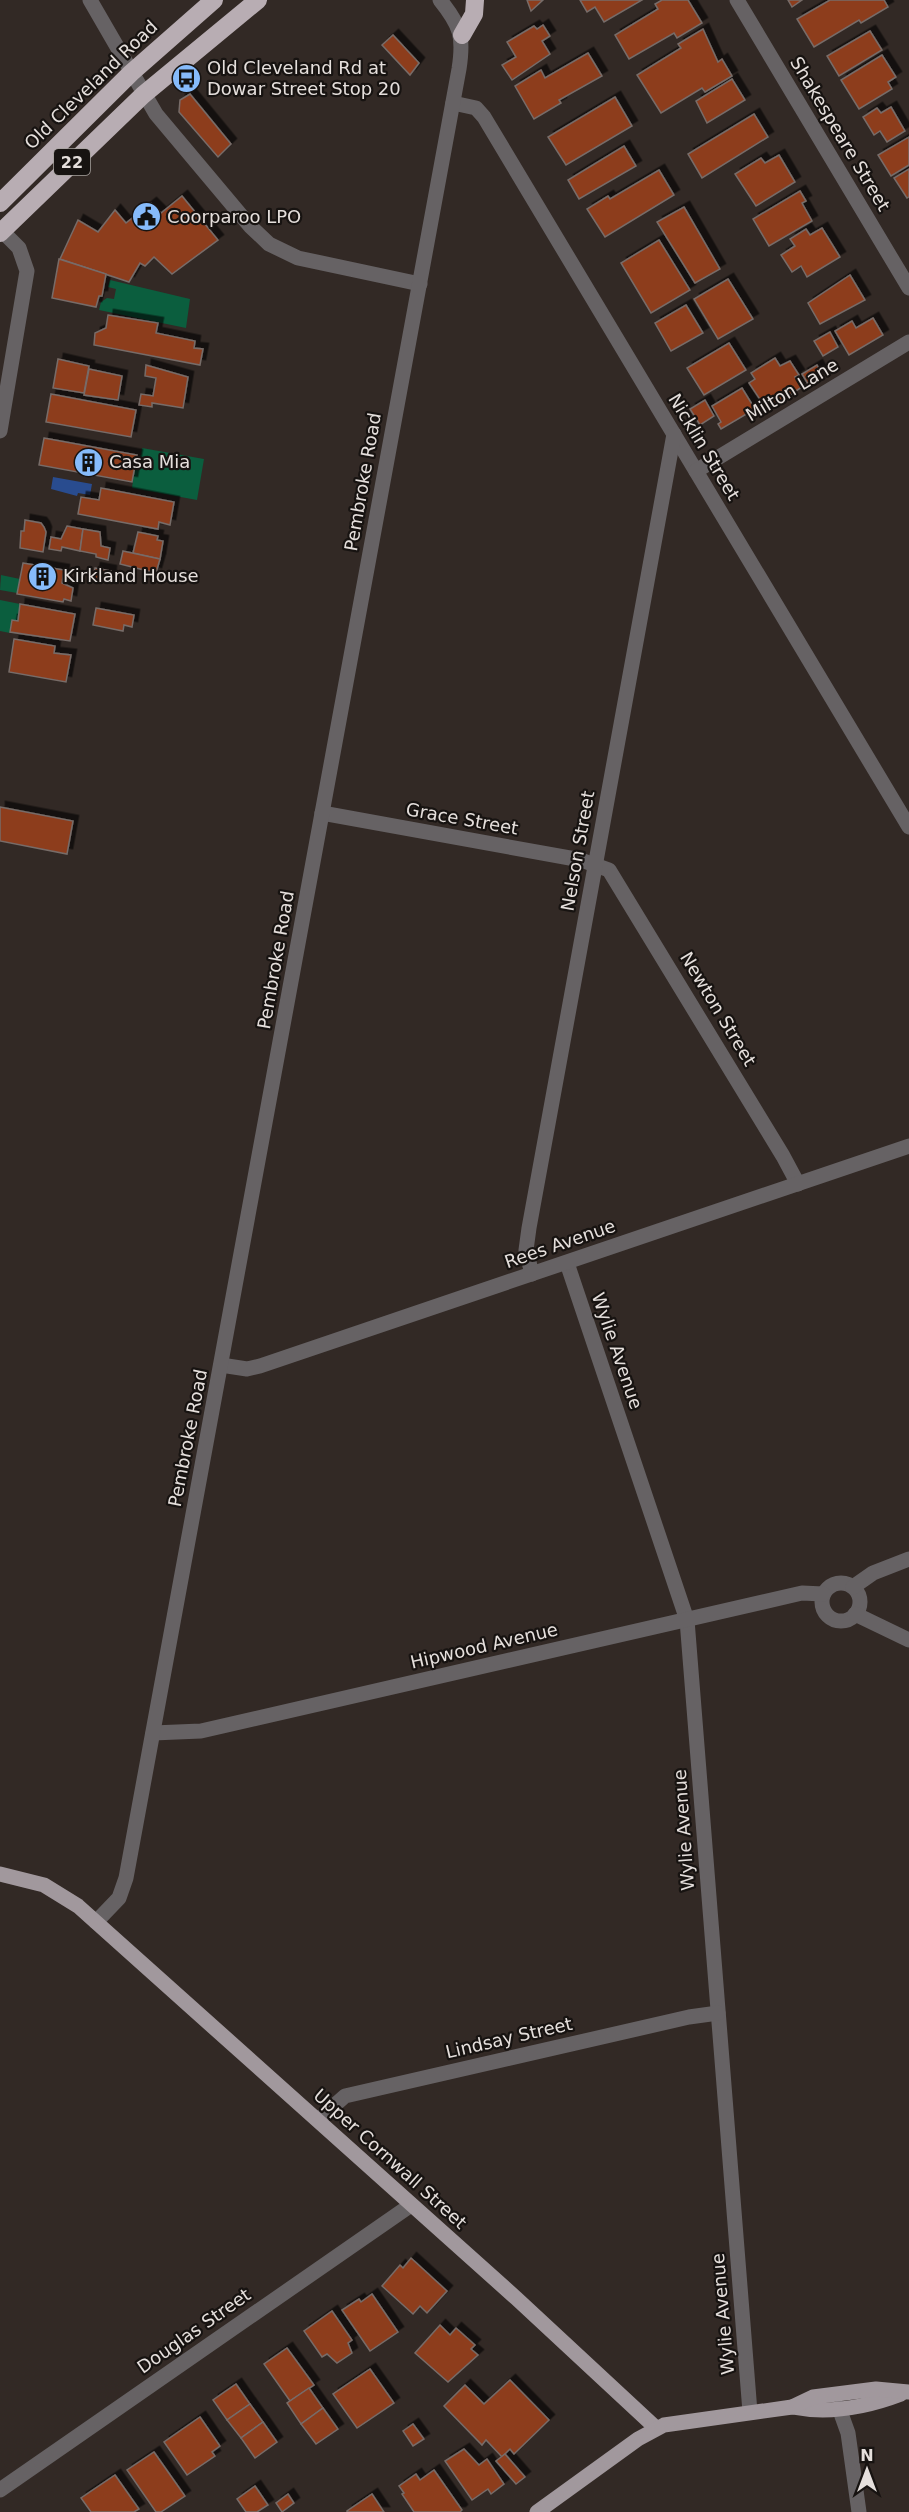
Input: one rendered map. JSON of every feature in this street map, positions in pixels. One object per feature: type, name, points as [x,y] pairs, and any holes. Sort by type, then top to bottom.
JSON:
[{"type":"highway","name":"Old Cleveland Road","points":[[0,203],[131,73],[214,0]]},
{"type":"highway","name":"22","points":[[1,232],[143,95],[258,0]]},
{"type":"highway","points":[[462,35],[474,14],[475,0]]},
{"type":"main road","name":"Upper Cornwall Street","points":[[0,1874],[30,1880],[56,1890],[96,1922],[525,2306],[656,2428]]},
{"type":"main road","points":[[537,2512],[656,2428],[673,2423],[792,2406],[813,2397],[876,2389],[908,2392]]},
{"type":"main road","points":[[792,2406],[814,2411],[839,2408],[878,2403],[908,2392]]},
{"type":"street","points":[[90,0],[143,95],[198,165],[269,244],[298,258],[420,284]]},
{"type":"street","points":[[440,0],[453,17],[462,35]]},
{"type":"street","name":"Shakespeare Street","points":[[737,0],[909,288]]},
{"type":"street","name":"Pembroke Road","points":[[96,1922],[119,1898],[124,1887],[420,284],[462,52],[462,35]]},
{"type":"street","name":"Nicklin Street","points":[[453,103],[476,108],[484,117],[909,827]]},
{"type":"street","points":[[0,431],[27,271],[19,248],[1,232]]},
{"type":"street","name":"Milton Lane","points":[[696,471],[909,342]]},
{"type":"street","name":"Nelson Street","points":[[532,1274],[526,1250],[529,1228],[674,434]]},
{"type":"street","name":"Grace Street","points":[[322,813],[596,863]]},
{"type":"street","name":"Newton Street","points":[[596,863],[615,876],[798,1184]]},
{"type":"street","name":"Rees Avenue","points":[[221,1365],[247,1369],[260,1366],[909,1146]]},
{"type":"street","name":"Wylie Avenue","points":[[567,1263],[687,1620],[750,2412]]},
{"type":"street","points":[[853,1587],[859,1597],[855,1614],[845,1620],[833,1619],[822,1606],[823,1594],[836,1584],[853,1587],[873,1573],[909,1559]]},
{"type":"street","name":"Hipwood Avenue","points":[[153,1733],[201,1731],[802,1593],[823,1594]]},
{"type":"street","points":[[855,1614],[909,1640]]},
{"type":"street","name":"Lindsay Street","points":[[318,2120],[345,2096],[689,2017],[718,2013]]},
{"type":"street","name":"Douglas Street","points":[[0,2490],[411,2205]]},
{"type":"street","points":[[839,2408],[848,2433],[859,2512]]},
{"type":"green space","points":[[110,280],[190,299],[186,328],[99,310],[101,302],[107,298],[114,299],[116,289],[108,287]]},
{"type":"green space","points":[[142,448],[204,459],[197,500],[132,488],[136,458],[141,455]]},
{"type":"green space","points":[[1,575],[20,579],[17,593],[0,590]]},
{"type":"green space","points":[[0,600],[20,604],[18,621],[12,620],[10,633],[0,631]]},
{"type":"water","points":[[53,477],[92,484],[90,495],[78,493],[77,496],[51,489]]},
{"type":"building","points":[[527,0],[543,0],[531,11]]},
{"type":"building","points":[[580,0],[642,0],[604,22],[595,7],[587,12]]},
{"type":"building","points":[[662,0],[688,0],[702,23],[677,38],[674,33],[629,59],[615,35],[658,9],[655,4]]},
{"type":"building","points":[[788,0],[802,0],[792,7]]},
{"type":"building","points":[[830,0],[884,0],[888,7],[861,23],[859,20],[814,47],[797,19]]},
{"type":"building","points":[[543,25],[550,36],[542,41],[550,54],[512,80],[502,65],[516,57],[507,42],[534,26],[537,29]]},
{"type":"building","points":[[703,29],[718,62],[722,59],[732,76],[705,92],[702,88],[661,113],[637,75],[681,48],[678,44]]},
{"type":"building","points":[[870,31],[882,50],[839,76],[827,56]]},
{"type":"building","points":[[393,35],[419,63],[410,75],[382,45]]},
{"type":"building","points":[[588,53],[602,76],[559,100],[561,103],[534,119],[515,86],[541,70],[545,78]]},
{"type":"building","points":[[882,55],[896,77],[888,82],[892,89],[859,109],[841,80]]},
{"type":"building","points":[[732,79],[745,100],[707,123],[696,101]]},
{"type":"building","points":[[190,94],[231,144],[218,157],[179,112],[180,100]]},
{"type":"building","points":[[615,97],[632,126],[566,165],[548,137]]},
{"type":"building","points":[[891,107],[905,131],[887,142],[880,131],[874,135],[863,117],[877,108],[881,113]]},
{"type":"building","points":[[754,114],[768,137],[702,178],[688,154]]},
{"type":"building","points":[[909,137],[909,165],[891,176],[878,155]]},
{"type":"building","points":[[624,146],[636,166],[579,199],[568,180]]},
{"type":"building","points":[[779,155],[795,182],[756,206],[735,174],[761,158],[765,163]]},
{"type":"building","points":[[909,169],[909,197],[907,198],[894,178]]},
{"type":"building","points":[[659,170],[674,195],[605,237],[587,209],[608,196],[610,199]]},
{"type":"building","points":[[800,191],[806,201],[802,203],[812,221],[769,246],[753,219]]},
{"type":"building","points":[[182,196],[218,240],[172,274],[154,257],[145,266],[140,263],[129,282],[60,259],[78,220],[98,232],[115,210],[126,223],[151,203],[161,213]]},
{"type":"building","points":[[684,207],[720,269],[695,283],[657,222]]},
{"type":"building","points":[[822,228],[840,257],[807,277],[801,266],[792,272],[781,255],[795,246],[790,239],[806,229],[810,235]]},
{"type":"building","points":[[659,240],[690,290],[651,313],[621,263]]},
{"type":"building","points":[[59,259],[106,274],[102,296],[99,296],[96,307],[52,298]]},
{"type":"building","points":[[850,275],[865,300],[820,324],[808,303]]},
{"type":"building","points":[[728,279],[753,319],[718,339],[694,299]]},
{"type":"building","points":[[686,305],[703,333],[671,351],[655,323]]},
{"type":"building","points":[[108,315],[158,323],[156,333],[195,341],[194,348],[203,349],[200,365],[94,345],[95,333],[106,328]]},
{"type":"building","points":[[873,318],[883,335],[849,355],[835,331],[852,321],[856,328]]},
{"type":"building","points":[[830,332],[838,347],[823,356],[814,341]]},
{"type":"building","points":[[729,343],[746,370],[704,395],[687,368]]},
{"type":"building","points":[[775,358],[780,366],[790,361],[799,375],[795,377],[802,387],[767,410],[749,383],[755,379],[751,373]]},
{"type":"building","points":[[58,359],[89,366],[84,393],[53,388]]},
{"type":"building","points":[[146,365],[188,377],[183,408],[152,403],[152,407],[139,405],[141,394],[153,396],[156,378],[145,376]]},
{"type":"building","points":[[817,365],[823,376],[808,384],[802,374]]},
{"type":"building","points":[[89,369],[122,376],[118,400],[84,395]]},
{"type":"building","points":[[742,388],[755,409],[721,429],[718,424],[721,422],[712,406]]},
{"type":"building","points":[[51,394],[136,410],[131,437],[46,422]]},
{"type":"building","points":[[705,400],[714,416],[700,425],[690,409]]},
{"type":"building","name":"Casa Mia","points":[[44,438],[137,455],[132,482],[39,465]]},
{"type":"building","points":[[101,488],[174,502],[170,525],[159,522],[158,529],[78,514],[81,497],[99,500]]},
{"type":"building","points":[[25,520],[41,523],[44,527],[46,532],[43,552],[20,548],[21,531],[24,531]]},
{"type":"building","points":[[67,526],[83,529],[80,551],[62,547],[61,551],[49,549],[51,537],[61,539]]},
{"type":"building","points":[[83,529],[100,532],[101,546],[110,548],[108,560],[96,557],[96,554],[80,551]]},
{"type":"building","points":[[138,532],[158,536],[157,540],[163,541],[160,559],[133,553]]},
{"type":"building","points":[[123,551],[160,559],[156,573],[120,564]]},
{"type":"building","name":"Kirkland House","points":[[23,563],[64,570],[62,583],[73,588],[71,601],[64,599],[63,602],[17,594]]},
{"type":"building","points":[[95,568],[111,571],[110,581],[93,578]]},
{"type":"building","points":[[20,604],[75,614],[70,641],[10,632],[12,620],[18,621]]},
{"type":"building","points":[[96,608],[134,615],[132,627],[124,625],[123,631],[93,625]]},
{"type":"building","points":[[14,639],[55,646],[54,653],[71,655],[66,682],[9,672]]},
{"type":"building","points":[[0,807],[73,821],[67,854],[0,841]]},
{"type":"building","points":[[411,2258],[447,2291],[427,2313],[420,2306],[413,2314],[382,2286],[400,2265],[403,2268]]},
{"type":"building","points":[[372,2294],[398,2332],[370,2351],[342,2310],[359,2299],[361,2302]]},
{"type":"building","points":[[332,2311],[352,2340],[348,2343],[352,2353],[337,2363],[327,2354],[322,2357],[304,2331]]},
{"type":"building","points":[[440,2325],[450,2335],[456,2328],[475,2345],[471,2349],[478,2355],[448,2382],[415,2353]]},
{"type":"building","points":[[287,2348],[314,2385],[290,2401],[264,2364]]},
{"type":"building","points":[[370,2369],[394,2403],[357,2428],[333,2394]]},
{"type":"building","points":[[510,2380],[549,2420],[514,2454],[510,2449],[502,2457],[486,2440],[482,2445],[444,2406],[465,2385],[484,2404]]},
{"type":"building","points":[[236,2384],[250,2404],[227,2420],[213,2400]]},
{"type":"building","points":[[309,2388],[323,2408],[301,2424],[287,2403]]},
{"type":"building","points":[[250,2404],[263,2422],[241,2438],[227,2420]]},
{"type":"building","points":[[323,2408],[338,2429],[316,2444],[301,2424]]},
{"type":"building","points":[[200,2417],[220,2446],[212,2452],[215,2456],[187,2475],[164,2442]]},
{"type":"building","points":[[263,2422],[277,2442],[255,2458],[241,2438]]},
{"type":"building","points":[[413,2424],[424,2439],[413,2446],[403,2431]]},
{"type":"building","points":[[464,2449],[479,2465],[487,2459],[504,2484],[491,2494],[488,2489],[472,2500],[445,2461]]},
{"type":"building","points":[[154,2452],[185,2496],[161,2512],[156,2512],[127,2470]]},
{"type":"building","points":[[505,2454],[525,2477],[516,2484],[496,2461]]},
{"type":"building","points":[[434,2470],[462,2510],[460,2512],[414,2512],[402,2494],[404,2493],[399,2486],[416,2474],[420,2480]]},
{"type":"building","points":[[115,2475],[139,2509],[134,2512],[91,2512],[81,2498]]},
{"type":"building","points":[[255,2486],[268,2505],[257,2512],[246,2512],[237,2499]]},
{"type":"building","points":[[288,2494],[294,2503],[282,2512],[276,2503]]},
{"type":"building","points":[[372,2494],[384,2512],[347,2512],[347,2511]]},
{"type":"place","name":"Old Cleveland Rd at Dowar Street Stop 20","points":[[186,78]]},
{"type":"place","name":"Coorparoo LPO","points":[[146,217]]},
{"type":"place","name":"Casa Mia","points":[[88,462]]},
{"type":"place","name":"Kirkland House","points":[[42,576]]}]
